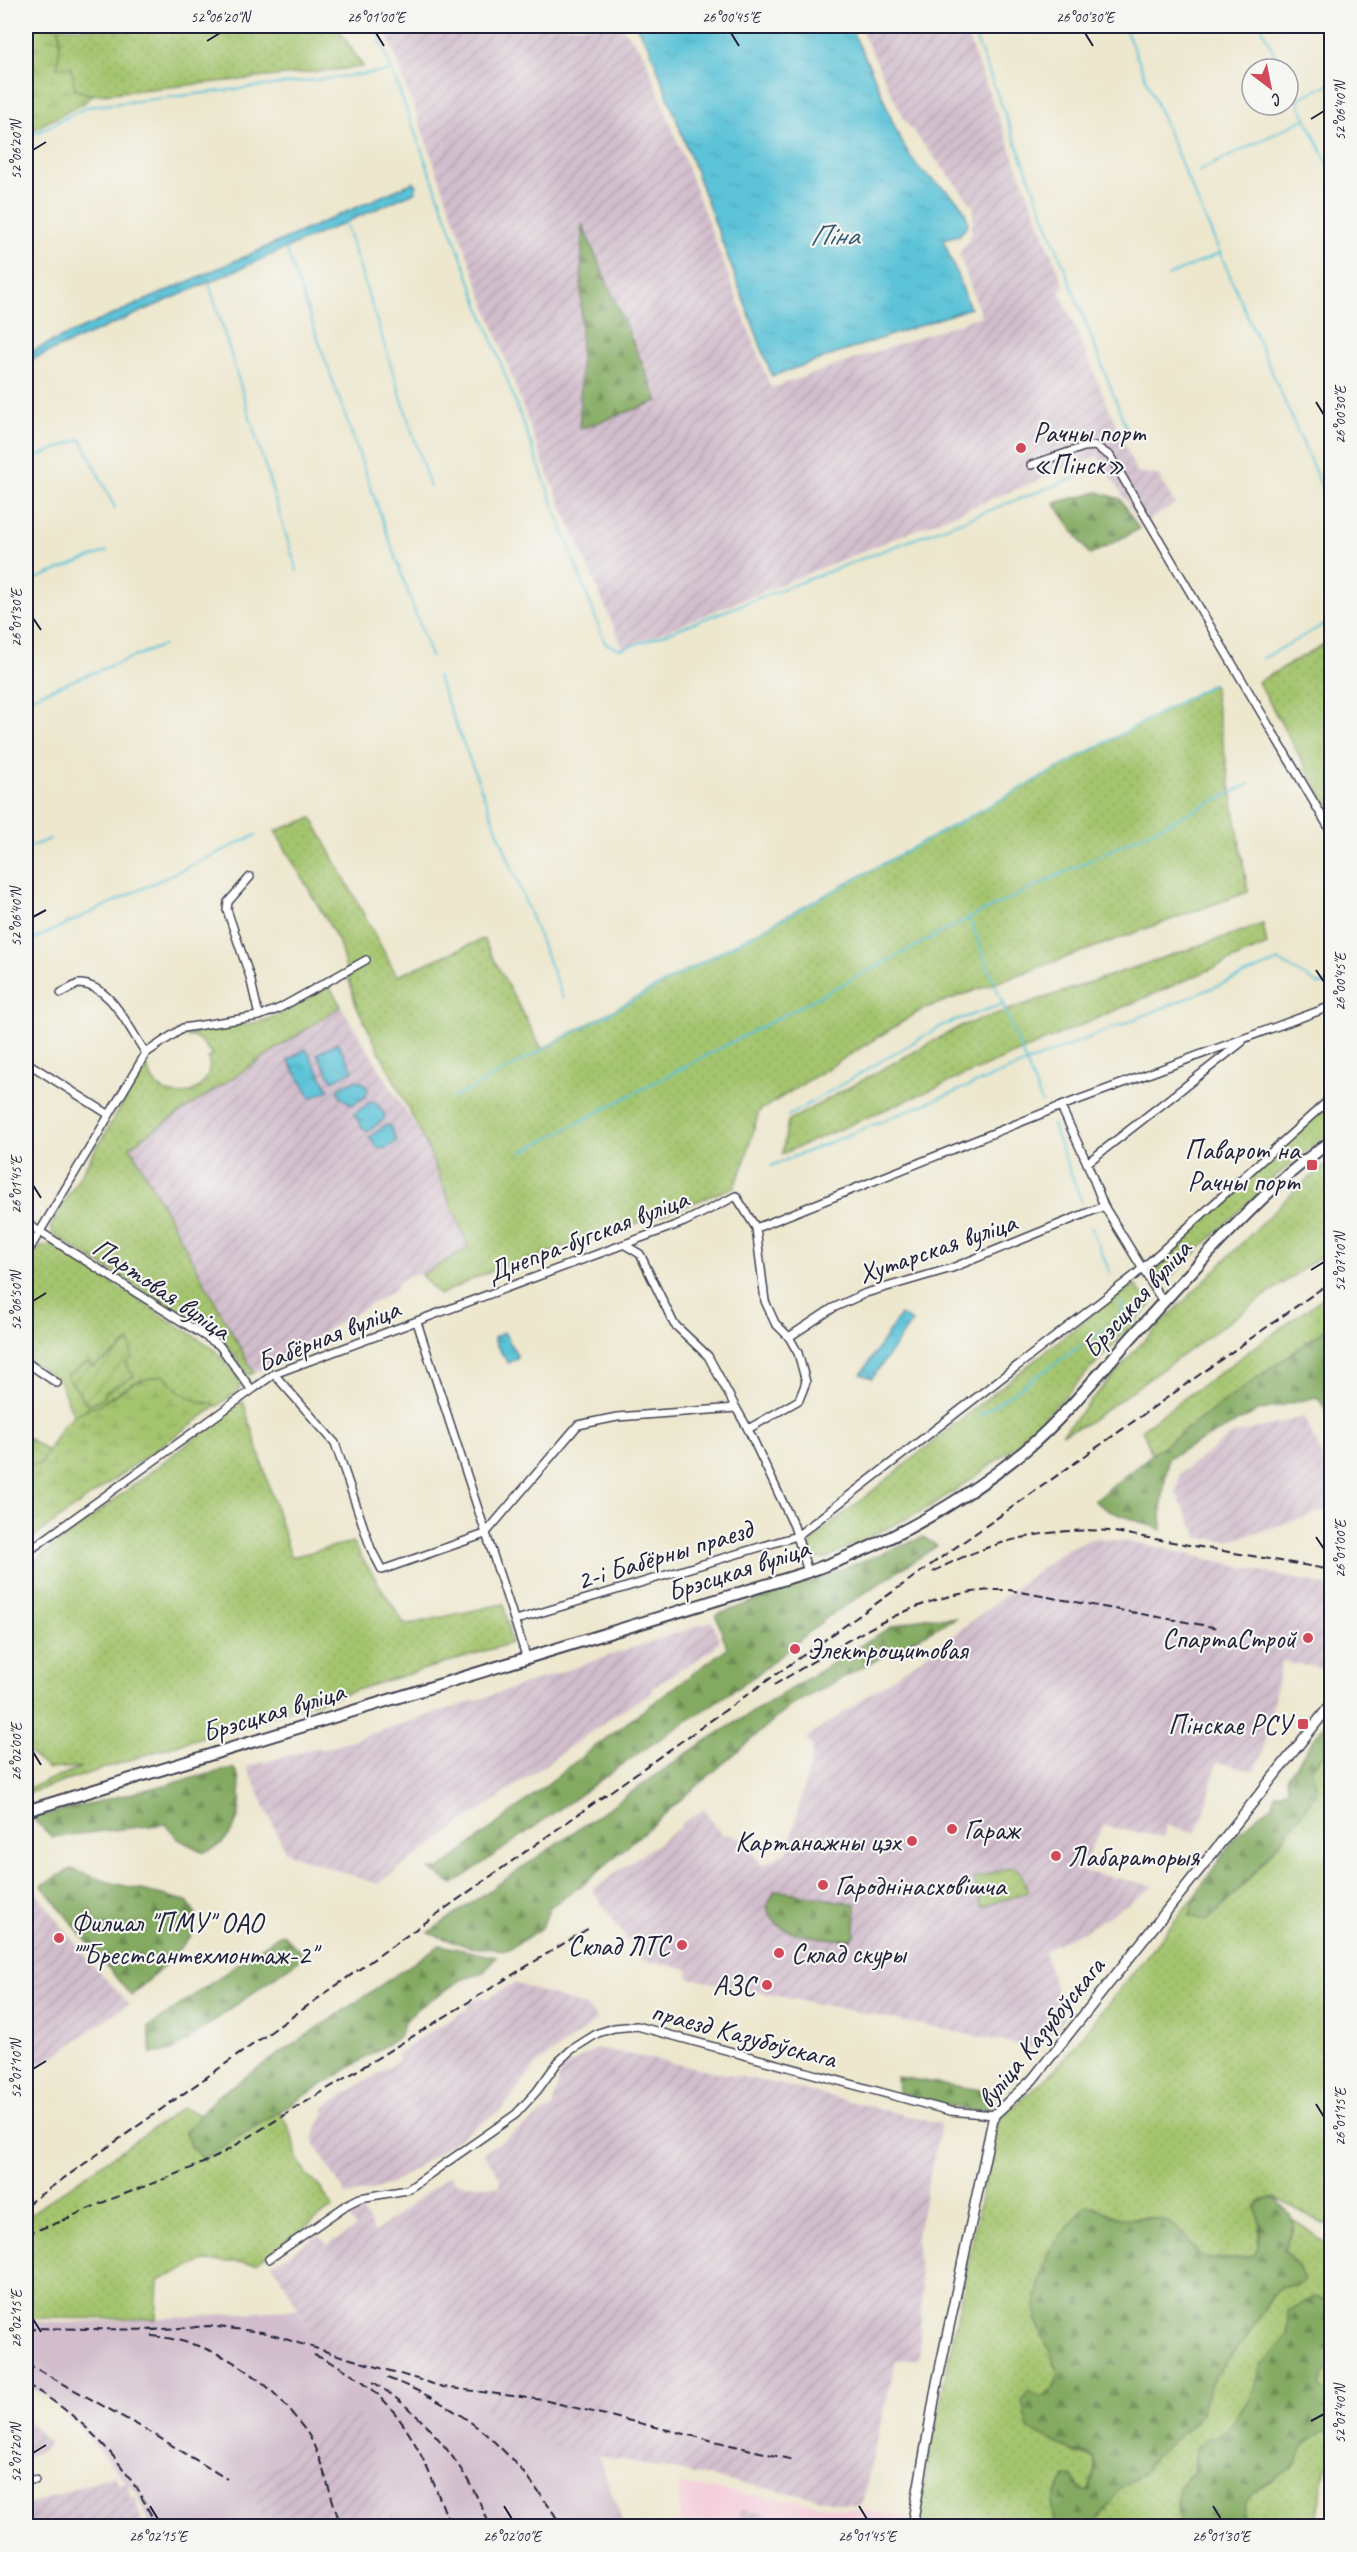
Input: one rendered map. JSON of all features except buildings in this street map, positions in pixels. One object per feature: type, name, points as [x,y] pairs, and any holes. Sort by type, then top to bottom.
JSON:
[{"type":"main road","name":"Брэсцкая вуліца","points":[[26,1811],[808,1572],[847,1559],[897,1534],[944,1508],[1029,1447],[1079,1397],[1163,1302],[1270,1190],[1332,1141]]},
{"type":"street","points":[[1031,465],[1084,447],[1095,446],[1110,456],[1332,833]]},
{"type":"street","points":[[250,877],[228,902],[228,910],[250,977],[259,1016]]},
{"type":"street","points":[[26,1255],[146,1053],[183,1028],[259,1016],[278,1009],[366,960]]},
{"type":"street","points":[[61,993],[78,984],[93,987],[115,1005],[146,1053]]},
{"type":"street","points":[[756,1228],[1061,1107],[1332,1006]]},
{"type":"street","points":[[1087,1163],[1248,1036]]},
{"type":"street","points":[[26,1062],[108,1114]]},
{"type":"street","points":[[808,1572],[797,1536],[968,1406],[1142,1268],[1332,1097]]},
{"type":"street","points":[[1061,1107],[1104,1206],[1163,1302]]},
{"type":"street","name":"Днепра-бугская вуліца","points":[[417,1322],[684,1222],[736,1196],[756,1228],[765,1301],[775,1323],[789,1337]]},
{"type":"street","name":"Хутарская вуліца","points":[[789,1337],[833,1308],[866,1293],[952,1268],[1104,1206]]},
{"type":"street","name":"Партовая вуліца","points":[[26,1223],[219,1345],[251,1389]]},
{"type":"street","name":"2-і Бабёрны праезд","points":[[516,1620],[797,1536],[748,1429],[708,1356],[674,1324],[640,1254],[625,1245]]},
{"type":"street","name":"Бабёрная вуліца","points":[[26,1553],[274,1374],[417,1322],[527,1659]]},
{"type":"street","points":[[748,1429],[799,1400],[806,1382],[798,1353],[789,1337]]},
{"type":"street","points":[[26,1362],[57,1383]]},
{"type":"street","points":[[274,1374],[335,1443],[371,1549],[382,1570],[485,1534],[578,1425],[617,1417],[736,1408]]},
{"type":"street","name":"вуліца Казубоўскага","points":[[912,2526],[938,2383],[994,2115],[1039,2071],[1332,1703]]},
{"type":"street","name":"праезд Казубоўскага","points":[[269,2259],[360,2198],[408,2190],[516,2114],[537,2091],[558,2062],[571,2050],[598,2033],[614,2028],[636,2026],[950,2111],[994,2115]]},
{"type":"street","points":[[26,2479],[35,2480]]},
{"type":"shaded area","name":"Рачны порт «Пінск»","points":[[384,26],[621,26],[644,54],[771,388],[981,316],[959,254],[971,236],[974,207],[905,121],[859,26],[963,26],[1064,286],[1059,290],[1125,446],[1137,473],[1158,475],[1175,504],[1141,525],[1098,456],[623,648],[544,465]]},
{"type":"shaded area","points":[[341,1006],[426,1144],[469,1248],[421,1275],[414,1274],[398,1282],[395,1290],[254,1373],[130,1146]]},
{"type":"shaded area","points":[[1304,1417],[1331,1477],[1331,1509],[1229,1541],[1199,1538],[1176,1494],[1180,1474],[1231,1435]]},
{"type":"shaded area","points":[[1095,1538],[1143,1544],[1331,1587],[1332,1670],[1282,1661],[1262,1754],[1254,1771],[1217,1762],[1203,1818],[1195,1833],[1166,1825],[1163,1837],[1104,1826],[1078,1870],[1155,1886],[1090,1928],[1053,1945],[1044,1952],[1065,2019],[1035,2048],[689,1978],[688,1969],[641,1960],[592,1890],[704,1809],[721,1834],[742,1837],[762,1866],[788,1851],[813,1749],[807,1738],[936,1648],[1068,1548]]},
{"type":"shaded area","points":[[712,1621],[720,1642],[714,1644],[715,1648],[651,1688],[653,1691],[612,1717],[377,1884],[285,1851],[247,1767],[319,1747],[320,1750]]},
{"type":"shaded area","points":[[26,1880],[94,1967],[129,2003],[41,2066],[26,2041]]},
{"type":"shaded area","points":[[515,1983],[587,2007],[598,2020],[537,2064],[502,2109],[396,2181],[372,2191],[346,2195],[312,2140],[325,2112],[323,2108],[398,2061],[397,2053],[469,2008],[468,2005],[483,1996],[485,2000]]},
{"type":"shaded area","points":[[597,2048],[792,2087],[941,2124],[916,2239],[922,2294],[919,2359],[896,2360],[861,2507],[598,2455],[624,2526],[568,2526],[483,2417],[486,2388],[441,2381],[319,2348],[272,2264],[320,2235],[327,2245],[356,2228],[349,2217],[361,2210],[375,2232],[450,2175],[455,2183],[499,2187],[500,2177],[483,2153],[552,2108],[561,2070]]},
{"type":"shaded area","points":[[298,2309],[319,2348],[441,2381],[487,2388],[483,2417],[533,2430],[553,2445],[598,2455],[619,2513],[584,2526],[399,2526],[357,2408],[247,2479],[265,2526],[150,2526],[135,2492],[81,2429],[44,2394],[26,2387],[26,2321],[64,2323],[156,2319]]},
{"type":"shaded area","points":[[357,2408],[399,2526],[265,2526],[247,2479]]},
{"type":"shaded area","points":[[26,2418],[49,2443],[46,2449],[26,2457]]},
{"type":"shaded area","points":[[114,2475],[119,2484],[127,2482],[131,2498],[135,2498],[143,2526],[26,2526],[26,2506]]},
{"type":"shaded area","points":[[679,2484],[911,2518],[908,2526],[680,2526]]},
{"type":"shaded area","points":[[742,2509],[813,2526],[737,2526]]},
{"type":"green space","points":[[26,26],[59,27],[57,67],[71,66],[75,90],[92,95],[83,104],[26,133]]},
{"type":"green space","points":[[175,26],[337,26],[363,67],[92,95],[75,90],[57,68],[59,27],[121,29]]},
{"type":"green space","points":[[582,224],[658,401],[580,429]]},
{"type":"green space","points":[[1098,492],[1120,499],[1139,529],[1090,555],[1054,503]]},
{"type":"green space","points":[[1331,640],[1331,812],[1258,682]]},
{"type":"green space","points":[[1213,684],[1248,892],[923,1009],[759,1111],[743,1167],[734,1187],[661,1215],[484,1274],[439,1295],[421,1275],[469,1248],[426,1144],[356,1005],[338,940],[275,831],[312,818],[397,976],[483,939],[542,1049]]},
{"type":"green space","points":[[1263,924],[1267,945],[782,1154],[788,1121],[961,1026]]},
{"type":"green space","points":[[329,986],[341,1006],[130,1146],[254,1373],[248,1375],[234,1354],[216,1336],[55,1236],[51,1225],[146,1064],[153,1080],[163,1090],[174,1094],[186,1094],[197,1089],[205,1081],[209,1070],[208,1058],[212,1055],[198,1039],[185,1037],[203,1030],[249,1024],[276,1016]]},
{"type":"green space","points":[[1331,1104],[1331,1132],[1277,1175],[1165,1282],[1153,1263],[1289,1138]]},
{"type":"green space","points":[[1331,1160],[1331,1249],[1084,1425],[1062,1434],[1139,1346],[1298,1187]]},
{"type":"green space","points":[[54,1246],[215,1350],[240,1381],[239,1390],[217,1406],[193,1399],[180,1392],[164,1375],[135,1382],[104,1402],[74,1417],[60,1382],[26,1358],[26,1266],[38,1248]]},
{"type":"green space","points":[[1135,1285],[1151,1305],[1023,1440],[975,1477],[924,1510],[824,1559],[812,1558],[809,1542],[1107,1302]]},
{"type":"green space","points":[[1331,1292],[1331,1325],[1152,1454],[1142,1429]]},
{"type":"green space","points":[[1331,1325],[1331,1416],[1317,1397],[1258,1411],[1168,1458],[1161,1510],[1162,1530],[1109,1511],[1094,1501],[1152,1454]]},
{"type":"green space","points":[[130,1342],[132,1358],[125,1364],[134,1376],[88,1405],[66,1375],[89,1362],[93,1367]]},
{"type":"green space","points":[[164,1375],[180,1392],[193,1399],[217,1406],[26,1542],[26,1467],[40,1464],[63,1425],[78,1413],[104,1402],[135,1382]]},
{"type":"green space","points":[[243,1401],[291,1557],[352,1542],[405,1625],[504,1604],[511,1643],[185,1742],[26,1794],[26,1789],[82,1767],[48,1769],[26,1751],[26,1568]]},
{"type":"green space","points":[[26,1437],[49,1452],[40,1464],[26,1467]]},
{"type":"green space","points":[[923,1537],[937,1546],[829,1616],[755,1676],[636,1755],[453,1884],[429,1869],[440,1869],[593,1748],[727,1648],[716,1615]]},
{"type":"green space","points":[[925,1617],[955,1618],[790,1706],[581,1886],[550,1907],[542,1928],[507,1950],[470,1947],[428,1933],[701,1744],[891,1627]]},
{"type":"green space","points":[[1331,1715],[1331,1748],[1311,1768],[1317,1791],[1305,1809],[1252,1876],[1207,1921],[1190,1916],[1194,1897],[1235,1837],[1262,1812],[1273,1806],[1275,1794],[1288,1789],[1287,1778]]},
{"type":"green space","points":[[1331,1748],[1331,2228],[1274,2197],[1260,2217],[1258,2248],[1254,2255],[1240,2260],[1204,2257],[1197,2253],[1184,2233],[1148,2217],[1122,2219],[1094,2206],[1036,2320],[1058,2371],[1055,2387],[1042,2397],[1035,2395],[1051,2436],[1064,2448],[1095,2460],[1096,2467],[1089,2491],[1082,2491],[1073,2477],[1054,2522],[1056,2526],[916,2526],[996,2121],[1054,2071],[1194,1897],[1190,1916],[1207,1921],[1252,1876],[1317,1791],[1311,1768]]},
{"type":"green space","points":[[233,1768],[238,1775],[240,1790],[240,1810],[234,1828],[221,1843],[203,1852],[178,1839],[166,1824],[52,1837],[32,1818]]},
{"type":"green space","points":[[1012,1867],[1020,1871],[1028,1892],[982,1907],[974,1879]]},
{"type":"green space","points":[[71,1869],[105,1881],[186,1901],[196,1914],[191,1936],[162,1968],[131,1996],[41,1885]]},
{"type":"green space","points":[[775,1890],[856,1904],[855,1935],[851,1939],[827,1938],[799,1934],[785,1929],[776,1922],[767,1907]]},
{"type":"green space","points":[[282,1933],[304,1956],[172,2051],[151,2054],[149,2027]]},
{"type":"green space","points":[[440,1945],[496,1957],[483,1973],[461,1980],[416,2009],[404,2023],[399,2037],[203,2159],[190,2146],[185,2132],[216,2097]]},
{"type":"green space","points":[[897,2077],[988,2091],[995,2102],[988,2109],[969,2111],[898,2093]]},
{"type":"green space","points":[[182,2108],[201,2115],[185,2132],[190,2146],[203,2159],[280,2111],[294,2140],[297,2158],[307,2175],[321,2188],[333,2207],[256,2263],[204,2261],[158,2281],[156,2319],[26,2318],[26,2217]]},
{"type":"green space","points":[[1274,2197],[1293,2221],[1283,2249],[1298,2266],[1304,2281],[1296,2285],[1280,2286],[1243,2342],[1212,2380],[1201,2412],[1191,2425],[1154,2457],[1145,2471],[1118,2491],[1095,2524],[1056,2526],[1053,2513],[1054,2500],[1065,2477],[1073,2477],[1082,2491],[1089,2491],[1096,2468],[1095,2460],[1088,2455],[1072,2451],[1028,2429],[1022,2401],[1029,2390],[1035,2395],[1042,2396],[1055,2387],[1058,2371],[1036,2320],[1036,2297],[1048,2252],[1086,2205],[1121,2218],[1156,2218],[1167,2222],[1179,2230],[1195,2250],[1211,2259],[1234,2259],[1254,2255],[1260,2237],[1259,2218],[1255,2208],[1259,2202]]},
{"type":"green space","points":[[1294,2220],[1331,2247],[1331,2462],[1326,2466],[1315,2526],[1091,2526],[1118,2491],[1145,2471],[1154,2457],[1191,2425],[1201,2412],[1212,2380],[1243,2342],[1280,2286],[1296,2285],[1298,2266],[1283,2249],[1294,2228]]},
{"type":"green space","points":[[1315,2297],[1331,2302],[1331,2362],[1321,2381],[1320,2389],[1326,2393],[1331,2390],[1331,2427],[1306,2442],[1294,2466],[1262,2486],[1248,2499],[1243,2517],[1253,2526],[1182,2526],[1177,2511],[1178,2498],[1183,2482],[1194,2472],[1196,2448],[1208,2438],[1222,2435],[1252,2396],[1260,2366],[1288,2335],[1288,2311]]},
{"type":"water","name":"Піна","points":[[636,26],[850,26],[906,150],[920,169],[957,200],[967,216],[968,226],[959,235],[943,239],[970,308],[772,376],[649,46]]},
{"type":"water","points":[[414,182],[417,185],[415,192],[26,362],[26,354],[49,343]]},
{"type":"water","points":[[337,1042],[353,1070],[333,1081],[317,1054]]},
{"type":"water","points":[[306,1049],[329,1090],[311,1098],[288,1060]]},
{"type":"water","points":[[356,1080],[364,1083],[368,1090],[365,1097],[352,1105],[342,1098],[338,1091],[343,1085]]},
{"type":"water","points":[[373,1101],[385,1115],[384,1119],[369,1131],[364,1130],[354,1114]]},
{"type":"water","points":[[385,1125],[390,1126],[397,1141],[387,1148],[379,1149],[369,1138]]},
{"type":"water","points":[[900,1315],[912,1322],[872,1378],[861,1374]]},
{"type":"water","points":[[504,1332],[517,1355],[517,1358],[508,1363],[494,1341],[494,1338]]},
{"type":"waterway","points":[[971,26],[1129,435]]},
{"type":"waterway","points":[[1124,26],[1330,506]]},
{"type":"waterway","points":[[1261,26],[1276,57]]},
{"type":"waterway","points":[[379,36],[605,643],[620,649],[646,641],[1077,477]]},
{"type":"waterway","points":[[26,138],[87,107],[391,71]]},
{"type":"waterway","points":[[1300,98],[1332,83]]},
{"type":"waterway","points":[[1300,105],[1332,173]]},
{"type":"waterway","points":[[1199,171],[1307,118]]},
{"type":"waterway","points":[[345,222],[430,487]]},
{"type":"waterway","points":[[286,249],[431,657]]},
{"type":"waterway","points":[[1168,276],[1220,253]]},
{"type":"waterway","points":[[209,283],[297,571]]},
{"type":"waterway","points":[[26,461],[81,439],[115,508]]},
{"type":"waterway","points":[[26,583],[107,551]]},
{"type":"waterway","points":[[1262,659],[1332,620]]},
{"type":"waterway","points":[[26,699],[164,645]]},
{"type":"waterway","points":[[437,676],[563,998]]},
{"type":"waterway","points":[[454,1098],[1213,684]]},
{"type":"waterway","points":[[522,1152],[969,918],[1250,784]]},
{"type":"waterway","points":[[26,943],[256,835]]},
{"type":"waterway","points":[[26,848],[50,839]]},
{"type":"waterway","points":[[969,918],[1042,1103]]},
{"type":"waterway","points":[[771,1166],[1279,961],[1320,985],[1332,981]]},
{"type":"waterway","points":[[788,1116],[943,1025],[1003,1004]]},
{"type":"waterway","points":[[1052,1124],[1082,1203]]},
{"type":"waterway","points":[[1091,1227],[1111,1275]]},
{"type":"waterway","points":[[979,1416],[1108,1327],[1122,1313],[1121,1302]]},
{"type":"railway","points":[[26,2205],[1332,1281]]},
{"type":"railway","points":[[933,1572],[954,1561],[996,1545],[1040,1534],[1086,1530],[1109,1531],[1332,1570]]},
{"type":"railway","points":[[774,1685],[886,1620],[915,1607],[977,1591],[1009,1590],[1219,1628]]},
{"type":"railway","points":[[62,2221],[218,2156],[589,1928]]},
{"type":"railway","points":[[26,2234],[71,2218]]},
{"type":"railway","points":[[150,2330],[209,2326],[262,2332],[443,2387],[543,2400],[793,2460]]},
{"type":"railway","points":[[26,2328],[158,2330]]},
{"type":"railway","points":[[152,2336],[194,2345],[232,2361],[266,2385],[281,2400],[311,2439],[324,2471],[341,2526]]},
{"type":"railway","points":[[314,2355],[343,2368],[366,2384],[403,2424],[429,2471],[450,2526]]},
{"type":"railway","points":[[26,2363],[150,2432],[227,2479]]},
{"type":"railway","points":[[387,2378],[443,2404],[488,2436],[526,2476],[562,2526]]},
{"type":"railway","points":[[373,2382],[411,2411],[443,2445],[470,2483],[490,2526]]},
{"type":"railway","points":[[26,2384],[67,2411],[103,2444],[132,2482],[156,2526]]},
{"type":"place","name":"Рачны порт «Пінск»","points":[[1021,448]]},
{"type":"place","name":"Паварот на Рачны порт","points":[[1312,1165]]},
{"type":"place","name":"СпартаСтрой","points":[[1308,1638]]},
{"type":"place","name":"Электрощитовая","points":[[795,1649]]},
{"type":"place","name":"Пінскае РСУ","points":[[1303,1724]]},
{"type":"place","name":"Гараж","points":[[952,1829]]},
{"type":"place","name":"Картанажны цэх","points":[[912,1841]]},
{"type":"place","name":"Лабараторыя","points":[[1056,1856]]},
{"type":"place","name":"Гароднінасховішча","points":[[823,1885]]},
{"type":"place","name":"Филиал \"ПМУ\" ОАО \"\"Брестсантехмонтаж-2\"","points":[[59,1938]]},
{"type":"place","name":"Склад ЛТС","points":[[682,1945]]},
{"type":"place","name":"Склад скуры","points":[[779,1953]]},
{"type":"place","name":"АЗС","points":[[767,1985]]}]
